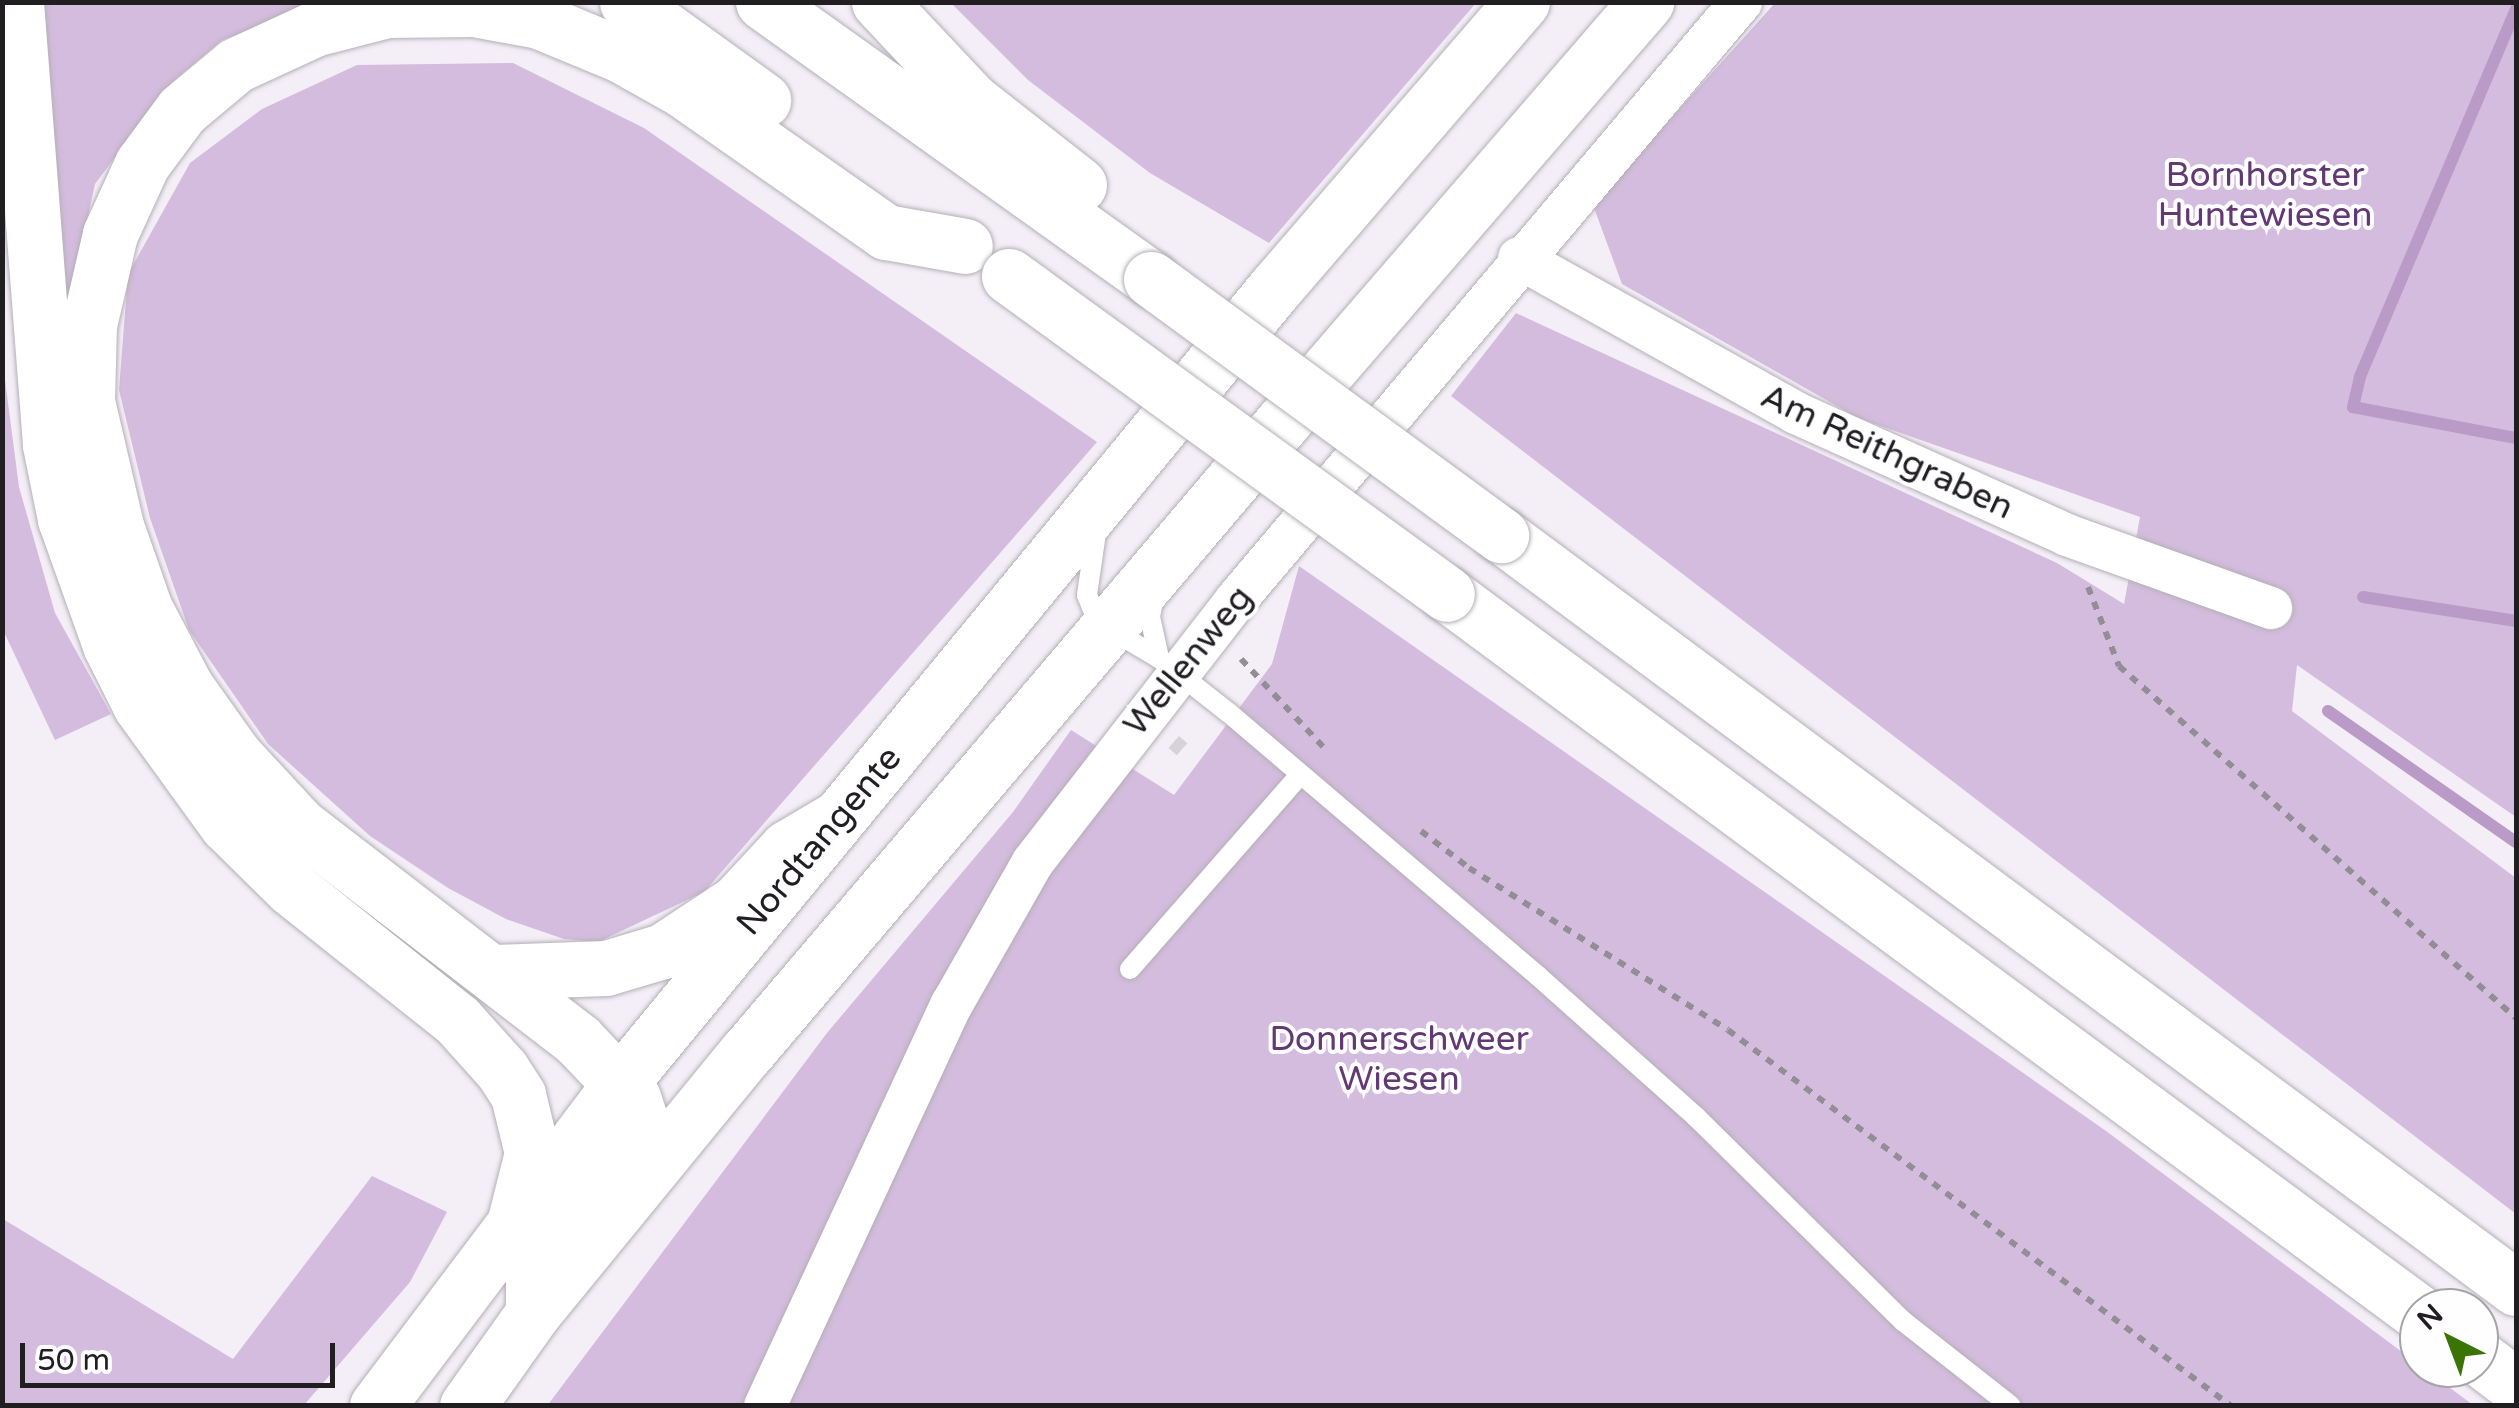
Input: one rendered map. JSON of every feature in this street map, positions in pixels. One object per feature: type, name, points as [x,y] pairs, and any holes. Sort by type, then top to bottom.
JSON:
[{"type":"highway","points":[[16,2],[50,445],[65,519],[110,645],[150,719],[227,824],[291,888],[458,1021],[502,1070],[518,1096],[532,1153],[515,1220]]},
{"type":"highway","points":[[627,2],[1447,594],[2399,1297]]},
{"type":"highway","points":[[762,2],[1071,201]]},
{"type":"highway","points":[[878,2],[1151,279],[2516,1288]]},
{"type":"highway","name":"Nordtangente","points":[[378,1406],[622,1081],[836,819],[986,644],[1116,475],[1522,2]]},
{"type":"highway","points":[[466,1406],[533,1313],[1104,627],[1646,2]]},
{"type":"highway","points":[[533,1313],[533,1282],[639,1136],[636,1108],[622,1081],[494,972],[298,824],[235,756],[186,687],[145,608],[116,526],[87,400],[89,324],[110,234],[142,164],[182,110],[236,65],[314,30],[388,10],[473,9],[539,21],[621,55],[683,90],[886,232],[965,246]]},
{"type":"highway","points":[[494,972],[606,968],[662,951],[736,902],[787,848],[836,819]]},
{"type":"street","name":"Wellenweg","points":[[765,1406],[990,932],[1033,862],[1168,665],[1215,626],[1519,258],[1742,2]]},
{"type":"street","name":"Am Reithgraben","points":[[1519,258],[1796,413],[2067,535],[2272,608]]},
{"type":"lane","points":[[1116,475],[1088,564],[1090,608],[1104,627],[1168,665],[1553,989],[1696,1117],[1904,1321],[2011,1406]]},
{"type":"lane","points":[[1159,564],[1150,617],[1168,665]]},
{"type":"lane","points":[[1130,969],[1298,777]]},
{"type":"path","points":[[2067,535],[2119,666],[2516,1018]]},
{"type":"path","points":[[1215,626],[1337,761]]},
{"type":"path","points":[[1410,822],[1469,868],[1728,1030],[2231,1406]]},
{"type":"green space","points":[[36,3],[323,3],[222,40],[171,83],[95,184],[62,335]]},
{"type":"green space","points":[[951,3],[1476,3],[1269,243],[1150,173],[1028,80]]},
{"type":"green space","name":"Bornhorster Huntewiesen","points":[[1775,3],[2516,3],[2516,817],[2297,665],[2292,711],[2516,878],[2516,1214],[1451,396],[1516,313],[2057,563],[2124,604],[2140,517],[1858,418],[1622,284],[1593,205]]},
{"type":"green space","points":[[513,63],[644,128],[1097,442],[704,892],[598,942],[564,939],[506,919],[448,888],[370,836],[268,744],[189,630],[150,518],[119,390],[128,274],[190,163],[262,109],[357,65]]},
{"type":"green space","points":[[2,357],[19,487],[55,613],[111,714],[55,740],[3,630]]},
{"type":"green space","name":"Donnerschweer Wiesen","points":[[1299,566],[2106,1131],[2399,1350],[2399,1388],[2450,1388],[2473,1405],[547,1406],[827,1033],[1013,812],[1071,730],[1174,795],[1272,664]]},
{"type":"green space","points":[[372,1176],[447,1212],[410,1282],[304,1405],[3,1405],[3,1219],[233,1359]]},
{"type":"building","points":[[1179,736],[1187,743],[1177,755],[1169,748]]},
{"type":"waterway","points":[[2516,9],[2360,377],[2353,407],[2516,438]]},
{"type":"waterway","points":[[2363,597],[2516,621]]},
{"type":"waterway","points":[[2328,711],[2516,842]]}]
